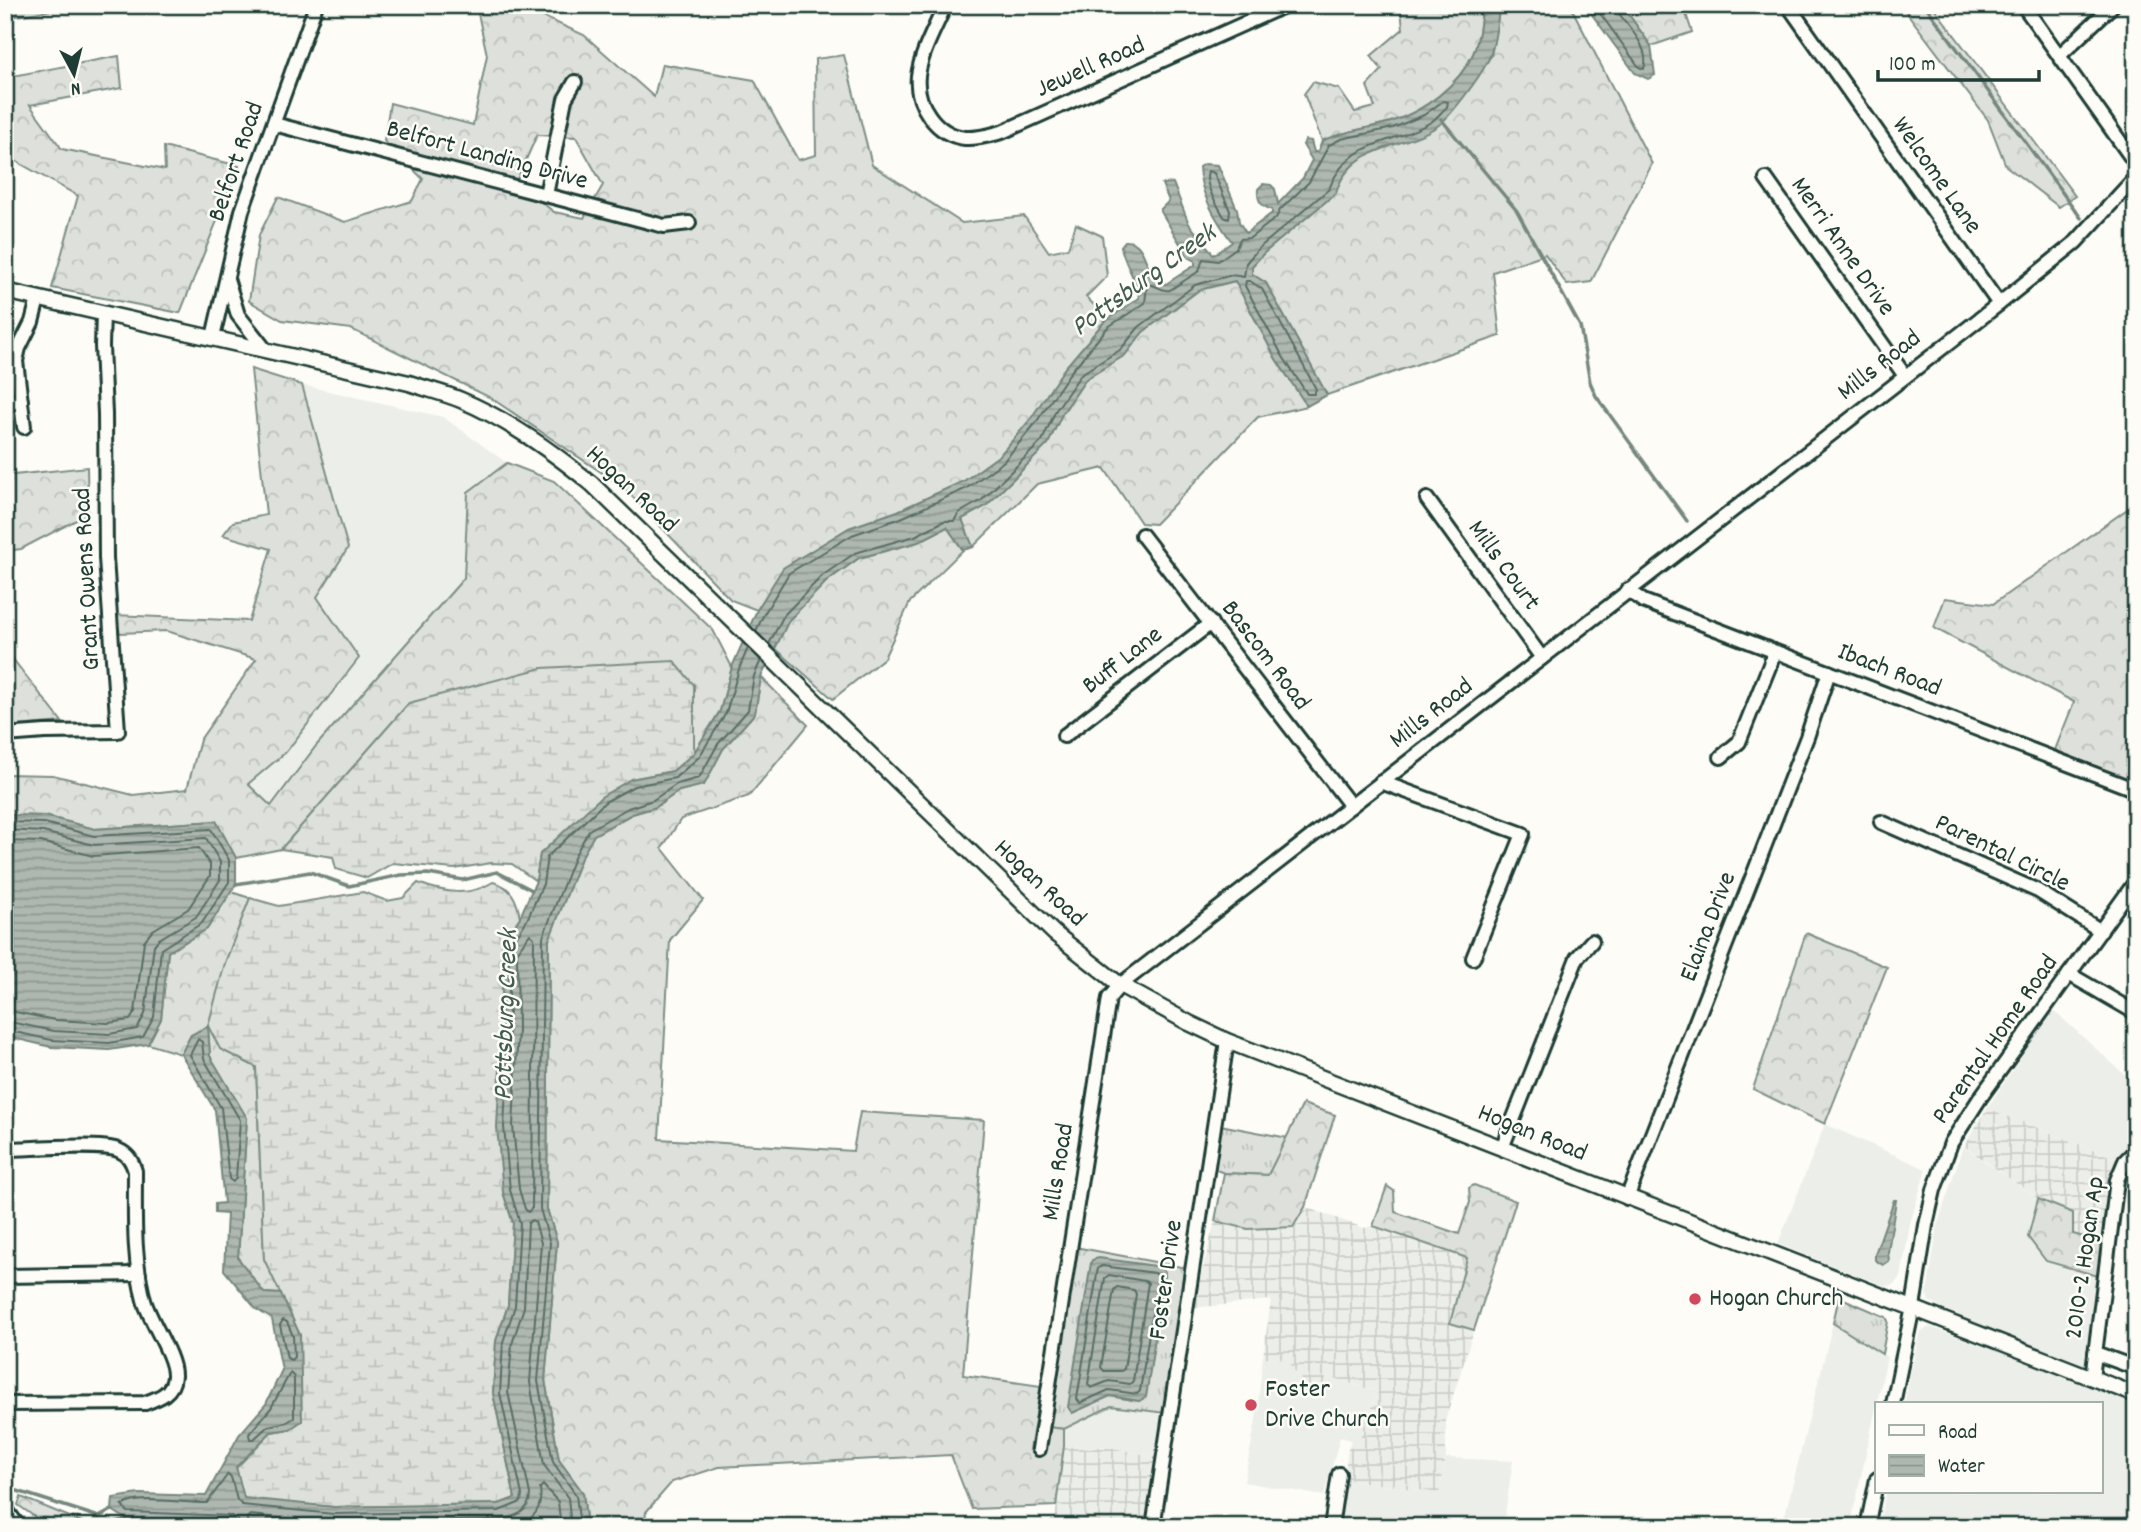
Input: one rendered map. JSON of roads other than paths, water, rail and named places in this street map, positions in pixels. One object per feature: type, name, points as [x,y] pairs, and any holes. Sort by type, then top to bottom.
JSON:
[{"type":"main road","name":"Hogan Road","points":[[5,291],[264,348],[410,383],[460,400],[528,436],[592,484],[1035,917],[1120,985],[1227,1041],[2136,1395]]},
{"type":"street","name":"Belfort Road","points":[[213,337],[242,211],[316,5]]},
{"type":"street","name":"Jewell Road","points":[[945,5],[922,61],[919,95],[930,118],[949,133],[975,138],[1002,132],[1286,5]]},
{"type":"street","name":"Welcome Lane","points":[[1788,5],[1999,304]]},
{"type":"street","points":[[2023,5],[2136,164]]},
{"type":"street","points":[[2059,56],[2113,5]]},
{"type":"street","points":[[546,195],[565,99],[575,82]]},
{"type":"street","name":"Belfort Landing Drive","points":[[274,124],[664,226],[689,223]]},
{"type":"street","name":"Mills Road","points":[[1039,1449],[1109,998],[1120,985],[1999,304],[2076,242],[2136,177]]},
{"type":"street","name":"Merri Anne Drive","points":[[1766,179],[1905,376]]},
{"type":"street","points":[[226,275],[238,315],[264,348]]},
{"type":"street","points":[[24,427],[16,361],[38,299]]},
{"type":"street","name":"Grant Owens Road","points":[[5,736],[45,732],[118,731],[106,558],[103,313]]},
{"type":"street","points":[[5,403],[21,401]]},
{"type":"street","name":"Mills Court","points":[[1427,499],[1542,659]]},
{"type":"street","name":"Bascom Road","points":[[1142,535],[1351,806]]},
{"type":"street","name":"Ibach Road","points":[[1628,590],[1643,601],[2136,790]]},
{"type":"street","name":"Buff Lane","points":[[1064,736],[1211,623]]},
{"type":"street","points":[[1721,757],[1739,742],[1776,652]]},
{"type":"street","name":"Elaina Drive","points":[[1627,1198],[1802,749],[1829,672]]},
{"type":"street","points":[[1381,782],[1523,834],[1473,958]]},
{"type":"street","name":"Parental Circle","points":[[1881,822],[2038,891],[2101,931]]},
{"type":"street","name":"Parental Home Road","points":[[1892,1402],[1913,1307],[1926,1225],[1934,1190],[1951,1143],[1980,1098],[2134,888]]},
{"type":"street","points":[[1502,1148],[1577,958],[1592,941]]},
{"type":"street","points":[[2070,974],[2136,1013]]},
{"type":"street","name":"Foster Drive","points":[[1153,1527],[1227,1041]]},
{"type":"street","points":[[5,1149],[109,1147],[127,1154],[135,1171],[135,1249],[139,1274],[148,1313],[173,1365],[174,1377],[172,1386],[165,1395],[145,1403],[5,1404]]},
{"type":"street","name":"2010-2 Hogan Ap","points":[[2092,1378],[2117,1180],[2125,1161],[2136,1150]]},
{"type":"street","points":[[5,1276],[139,1274]]},
{"type":"street","points":[[2095,1353],[2136,1368]]},
{"type":"street","points":[[1331,1527],[1339,1474]]},
{"type":"street","points":[[1867,1527],[1875,1489]]},
{"type":"street","points":[[5,1508],[19,1527]]},
{"type":"water","name":"Pottsburg Creek","points":[[1483,5],[1500,5],[1491,53],[1475,82],[1450,114],[1436,127],[1378,150],[1353,165],[1343,177],[1336,193],[1252,266],[1252,274],[1266,283],[1327,395],[1307,406],[1276,359],[1235,281],[1199,290],[1143,332],[1125,355],[1086,379],[1062,414],[1048,444],[986,506],[962,519],[973,547],[963,550],[947,527],[918,542],[859,558],[827,581],[789,620],[761,677],[755,713],[723,749],[704,785],[679,791],[656,807],[632,814],[594,835],[581,858],[549,940],[547,1209],[557,1242],[545,1380],[559,1460],[583,1493],[587,1527],[331,1527],[126,1519],[112,1510],[113,1498],[139,1494],[206,1496],[239,1435],[266,1404],[282,1370],[272,1319],[256,1309],[224,1270],[227,1214],[215,1213],[215,1204],[224,1203],[215,1110],[181,1054],[191,1035],[208,1026],[210,1056],[247,1118],[238,1258],[264,1293],[281,1294],[300,1335],[302,1421],[290,1429],[271,1432],[236,1467],[244,1498],[334,1507],[499,1504],[515,1498],[493,1393],[496,1341],[508,1305],[513,1223],[503,1192],[497,1127],[502,1030],[502,946],[520,917],[536,881],[540,854],[601,797],[631,779],[673,771],[694,753],[720,711],[732,667],[757,610],[783,568],[849,528],[898,511],[964,481],[1000,455],[1030,420],[1064,369],[1104,322],[1139,298],[1121,246],[1125,241],[1137,245],[1152,274],[1162,283],[1166,284],[1195,265],[1195,261],[1188,257],[1160,210],[1169,201],[1162,184],[1173,183],[1189,224],[1214,255],[1232,242],[1210,206],[1202,187],[1199,167],[1204,164],[1218,165],[1237,209],[1239,222],[1246,233],[1272,213],[1272,210],[1262,205],[1258,197],[1258,189],[1263,184],[1271,185],[1275,189],[1278,204],[1303,178],[1312,160],[1303,145],[1305,140],[1311,141],[1314,152],[1318,152],[1322,141],[1403,117],[1427,104],[1449,87],[1467,66],[1475,48]]},
{"type":"water","points":[[1585,5],[1622,5],[1651,46],[1655,75],[1648,79],[1635,73]]},
{"type":"water","points":[[5,815],[45,816],[95,829],[216,821],[236,858],[236,884],[207,929],[168,952],[161,1019],[148,1044],[109,1050],[51,1047],[5,1036]]},
{"type":"water","points":[[1894,1200],[1889,1261],[1883,1265],[1875,1260],[1875,1254]]},
{"type":"water","points":[[1099,1258],[1162,1267],[1165,1272],[1146,1397],[1139,1401],[1110,1396],[1072,1413],[1068,1407],[1091,1263]]},
{"type":"waterway","points":[[1925,5],[2081,218]]},
{"type":"waterway","points":[[1441,119],[1517,211],[1580,326],[1590,382],[1596,396],[1687,521]]},
{"type":"waterway","points":[[236,884],[310,872],[349,886],[401,875],[428,874],[463,880],[497,872],[532,890]]},
{"type":"waterway","points":[[5,1487],[99,1517],[112,1510]]},
{"type":"place","name":"Hogan Church","points":[[1695,1299]]},
{"type":"place","name":"Foster Drive Church","points":[[1251,1405]]}]
